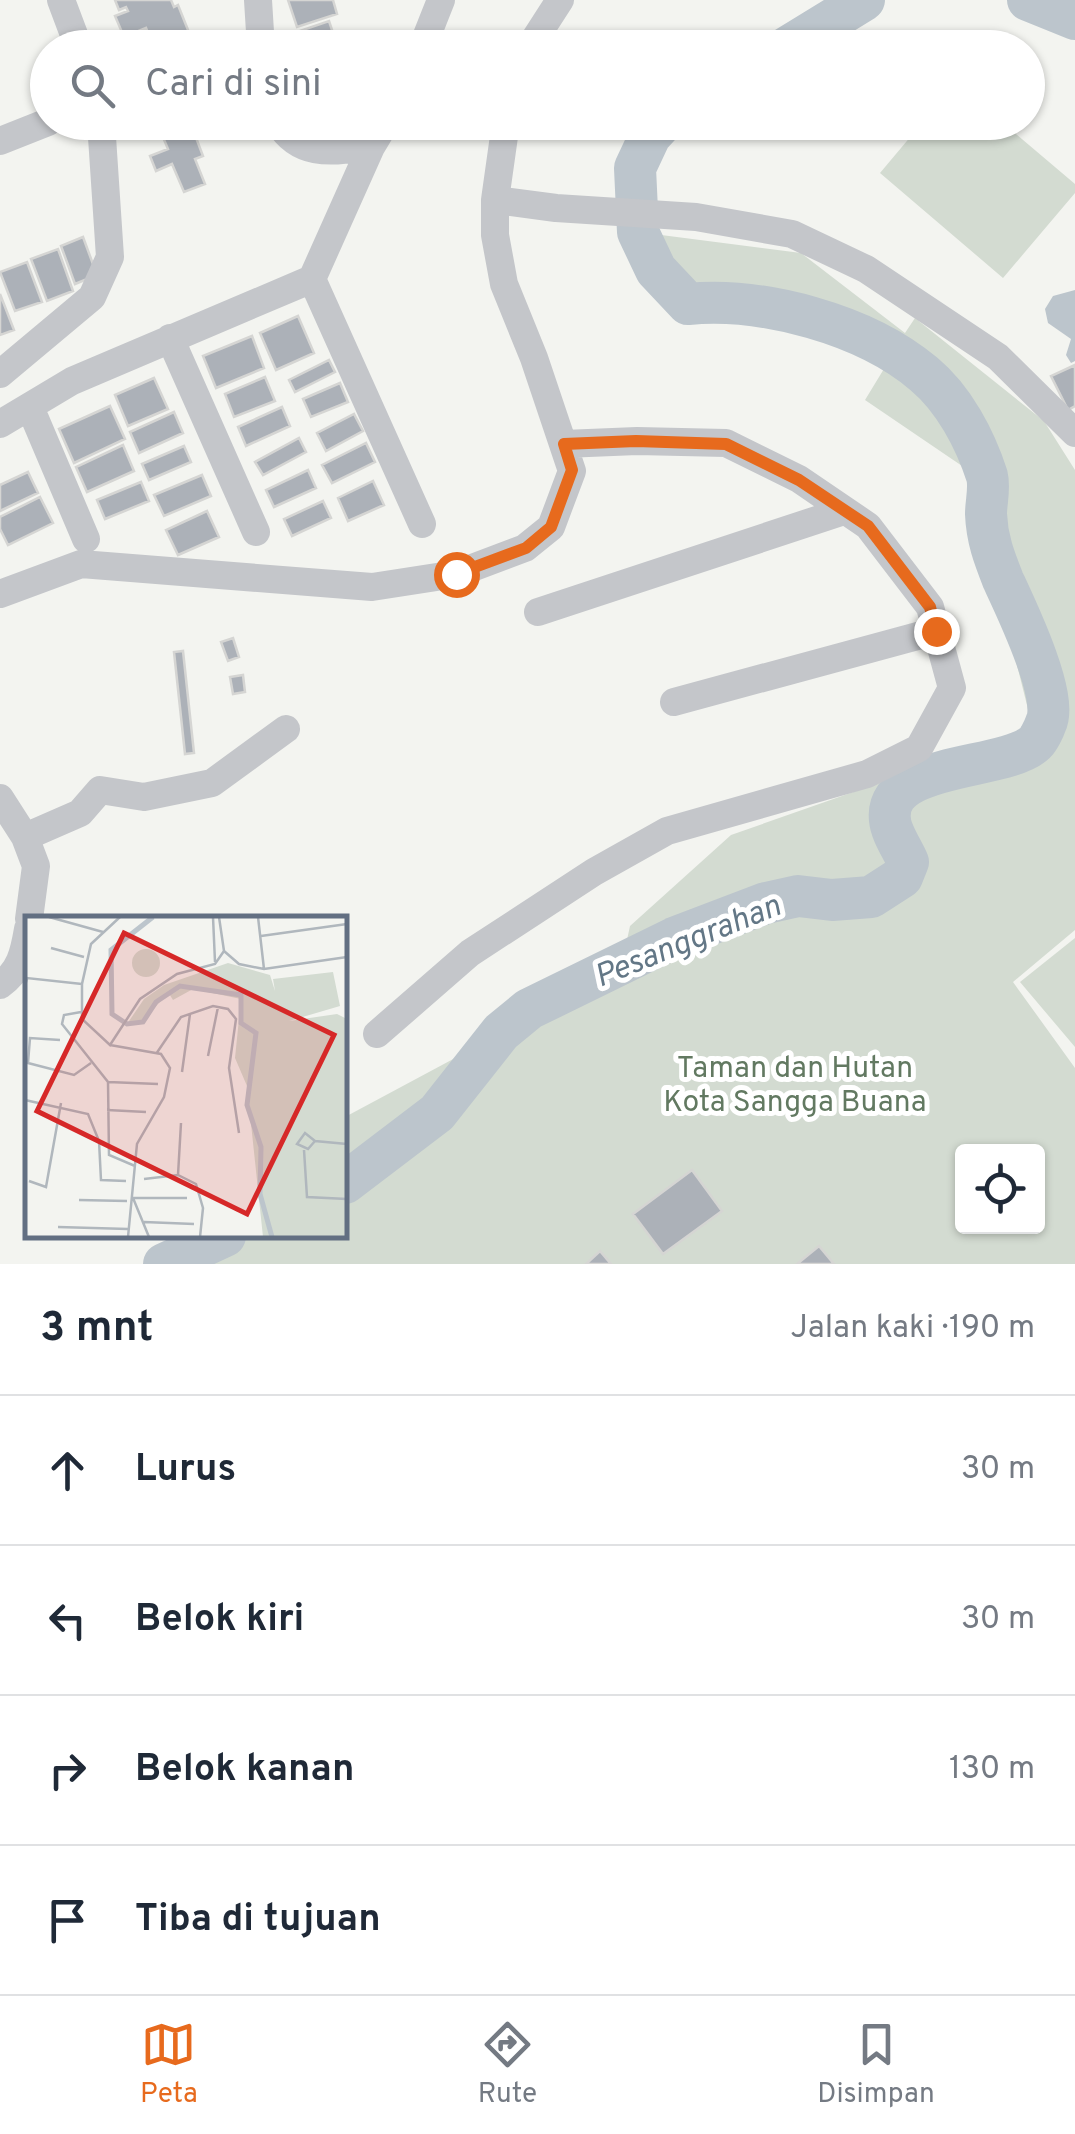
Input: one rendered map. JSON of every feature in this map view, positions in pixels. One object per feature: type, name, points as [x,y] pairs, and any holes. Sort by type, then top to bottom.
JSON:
[{"type":"street","points":[[61,0],[72,30]]},
{"type":"street","points":[[258,0],[260,30]]},
{"type":"street","points":[[429,30],[440,0]]},
{"type":"street","points":[[541,30],[560,0]]},
{"type":"street","points":[[0,141],[30,129]]},
{"type":"street","points":[[0,374],[92,297],[110,257],[102,140]]},
{"type":"street","points":[[296,140],[317,152],[371,148]]},
{"type":"street","points":[[0,424],[72,381],[312,280],[376,140]]},
{"type":"street","points":[[0,594],[81,564],[372,587],[456,574],[526,548],[551,527],[572,470],[504,284],[495,234],[495,200],[503,140]]},
{"type":"street","points":[[495,200],[556,208],[696,216],[792,234],[866,269],[998,357],[1075,433]]},
{"type":"street","points":[[312,280],[422,524]]},
{"type":"street","points":[[170,338],[256,532]]},
{"type":"street","points":[[30,407],[86,539]]},
{"type":"street","points":[[377,1034],[470,953],[594,872],[667,830],[867,774],[918,748],[952,688],[930,607],[868,526],[799,480],[726,444],[564,444]]},
{"type":"street","points":[[538,612],[844,510]]},
{"type":"street","points":[[674,702],[936,631]]},
{"type":"street","points":[[25,837],[80,814],[100,790],[144,797],[212,783],[286,728]]},
{"type":"street","points":[[0,798],[25,837],[36,866],[29,916]]},
{"type":"street","points":[[0,985],[14,975],[25,947]]},
{"type":"green space","points":[[908,140],[1023,140],[1075,184],[1075,193],[1003,278],[880,173]]},
{"type":"green space","name":"Taman dan Hutan Kota Sangga Buana","points":[[638,232],[801,253],[905,333],[915,318],[1044,421],[1075,470],[1075,930],[1013,982],[1075,1068],[1075,1264],[164,1264],[180,1256],[187,1239],[348,1239],[348,1115],[498,1035],[529,1009],[622,963],[630,926],[731,835],[1033,729],[968,470],[865,400],[893,354],[821,320],[767,307],[688,304],[656,270]]},
{"type":"green space","points":[[1075,938],[1075,1047],[1020,982]]},
{"type":"shaded area","points":[[1075,290],[1075,361],[1071,363],[1066,355],[1071,339],[1048,323],[1045,309],[1053,296]]},
{"type":"building","points":[[115,0],[171,0],[174,7],[178,5],[188,30],[121,30],[115,16],[128,11],[126,7],[119,10]]},
{"type":"building","points":[[288,0],[333,0],[337,14],[297,27]]},
{"type":"building","points":[[329,21],[332,30],[303,30]]},
{"type":"building","points":[[164,140],[197,140],[203,156],[195,159],[205,184],[184,192],[172,164],[156,171],[150,156],[168,149]]},
{"type":"building","points":[[83,237],[97,275],[75,284],[61,246]]},
{"type":"building","points":[[58,249],[73,291],[47,301],[31,259]]},
{"type":"building","points":[[27,262],[42,302],[15,311],[0,272]]},
{"type":"building","points":[[0,294],[14,330],[0,335]]},
{"type":"building","points":[[298,316],[314,353],[276,370],[260,333]]},
{"type":"building","points":[[252,336],[264,368],[216,388],[203,356]]},
{"type":"building","points":[[329,360],[335,372],[295,392],[289,380]]},
{"type":"building","points":[[1075,365],[1075,406],[1068,410],[1051,376]]},
{"type":"building","points":[[265,377],[275,401],[234,417],[225,394]]},
{"type":"building","points":[[154,378],[168,409],[128,426],[115,395]]},
{"type":"building","points":[[340,383],[348,402],[311,417],[303,399]]},
{"type":"building","points":[[110,406],[125,439],[74,463],[59,429]]},
{"type":"building","points":[[282,407],[290,426],[246,446],[238,427]]},
{"type":"building","points":[[174,412],[183,433],[139,453],[130,432]]},
{"type":"building","points":[[354,414],[363,431],[326,451],[317,433]]},
{"type":"building","points":[[299,438],[306,452],[263,475],[255,462]]},
{"type":"building","points":[[366,443],[375,462],[332,483],[322,465]]},
{"type":"building","points":[[123,445],[134,471],[87,492],[76,467]]},
{"type":"building","points":[[184,446],[191,462],[149,480],[142,464]]},
{"type":"building","points":[[308,470],[316,488],[274,507],[266,490]]},
{"type":"building","points":[[28,472],[38,493],[0,511],[0,485]]},
{"type":"building","points":[[202,475],[211,496],[164,516],[154,495]]},
{"type":"building","points":[[373,481],[384,505],[348,521],[338,498]]},
{"type":"building","points":[[141,482],[149,501],[105,519],[97,500]]},
{"type":"building","points":[[40,497],[53,523],[8,545],[0,529],[0,517]]},
{"type":"building","points":[[323,501],[331,518],[292,536],[284,519]]},
{"type":"building","points":[[207,511],[219,537],[178,555],[166,530]]},
{"type":"building","points":[[233,638],[239,657],[228,661],[221,642]]},
{"type":"building","points":[[183,651],[194,753],[185,754],[174,652]]},
{"type":"building","points":[[243,675],[245,692],[233,694],[230,677]]},
{"type":"building","points":[[692,1170],[722,1211],[663,1254],[633,1214]]},
{"type":"building","points":[[819,1246],[834,1264],[797,1264]]},
{"type":"building","points":[[600,1251],[611,1264],[586,1264]]},
{"type":"waterway","name":"Pesanggrahan","points":[[815,30],[864,0]]},
{"type":"waterway","name":"Pesanggrahan","points":[[1028,0],[1075,19]]},
{"type":"waterway","name":"Pesanggrahan","points":[[348,1181],[437,1113],[501,1032],[529,1009],[674,938],[766,903],[798,896],[832,900],[871,897],[902,877],[908,862],[890,820],[893,801],[906,787],[925,777],[1020,752],[1035,743],[1046,723],[1047,694],[1042,674],[989,540],[987,476],[962,420],[945,395],[900,356],[843,328],[748,305],[688,304],[656,270],[638,232],[635,168],[648,140]]},
{"type":"waterway","name":"Pesanggrahan","points":[[164,1264],[218,1239]]},
{"type":"route","points":[[456,574],[526,548],[551,527],[572,470],[564,444],[726,444],[799,480],[868,526],[930,607],[936,631]]}]
